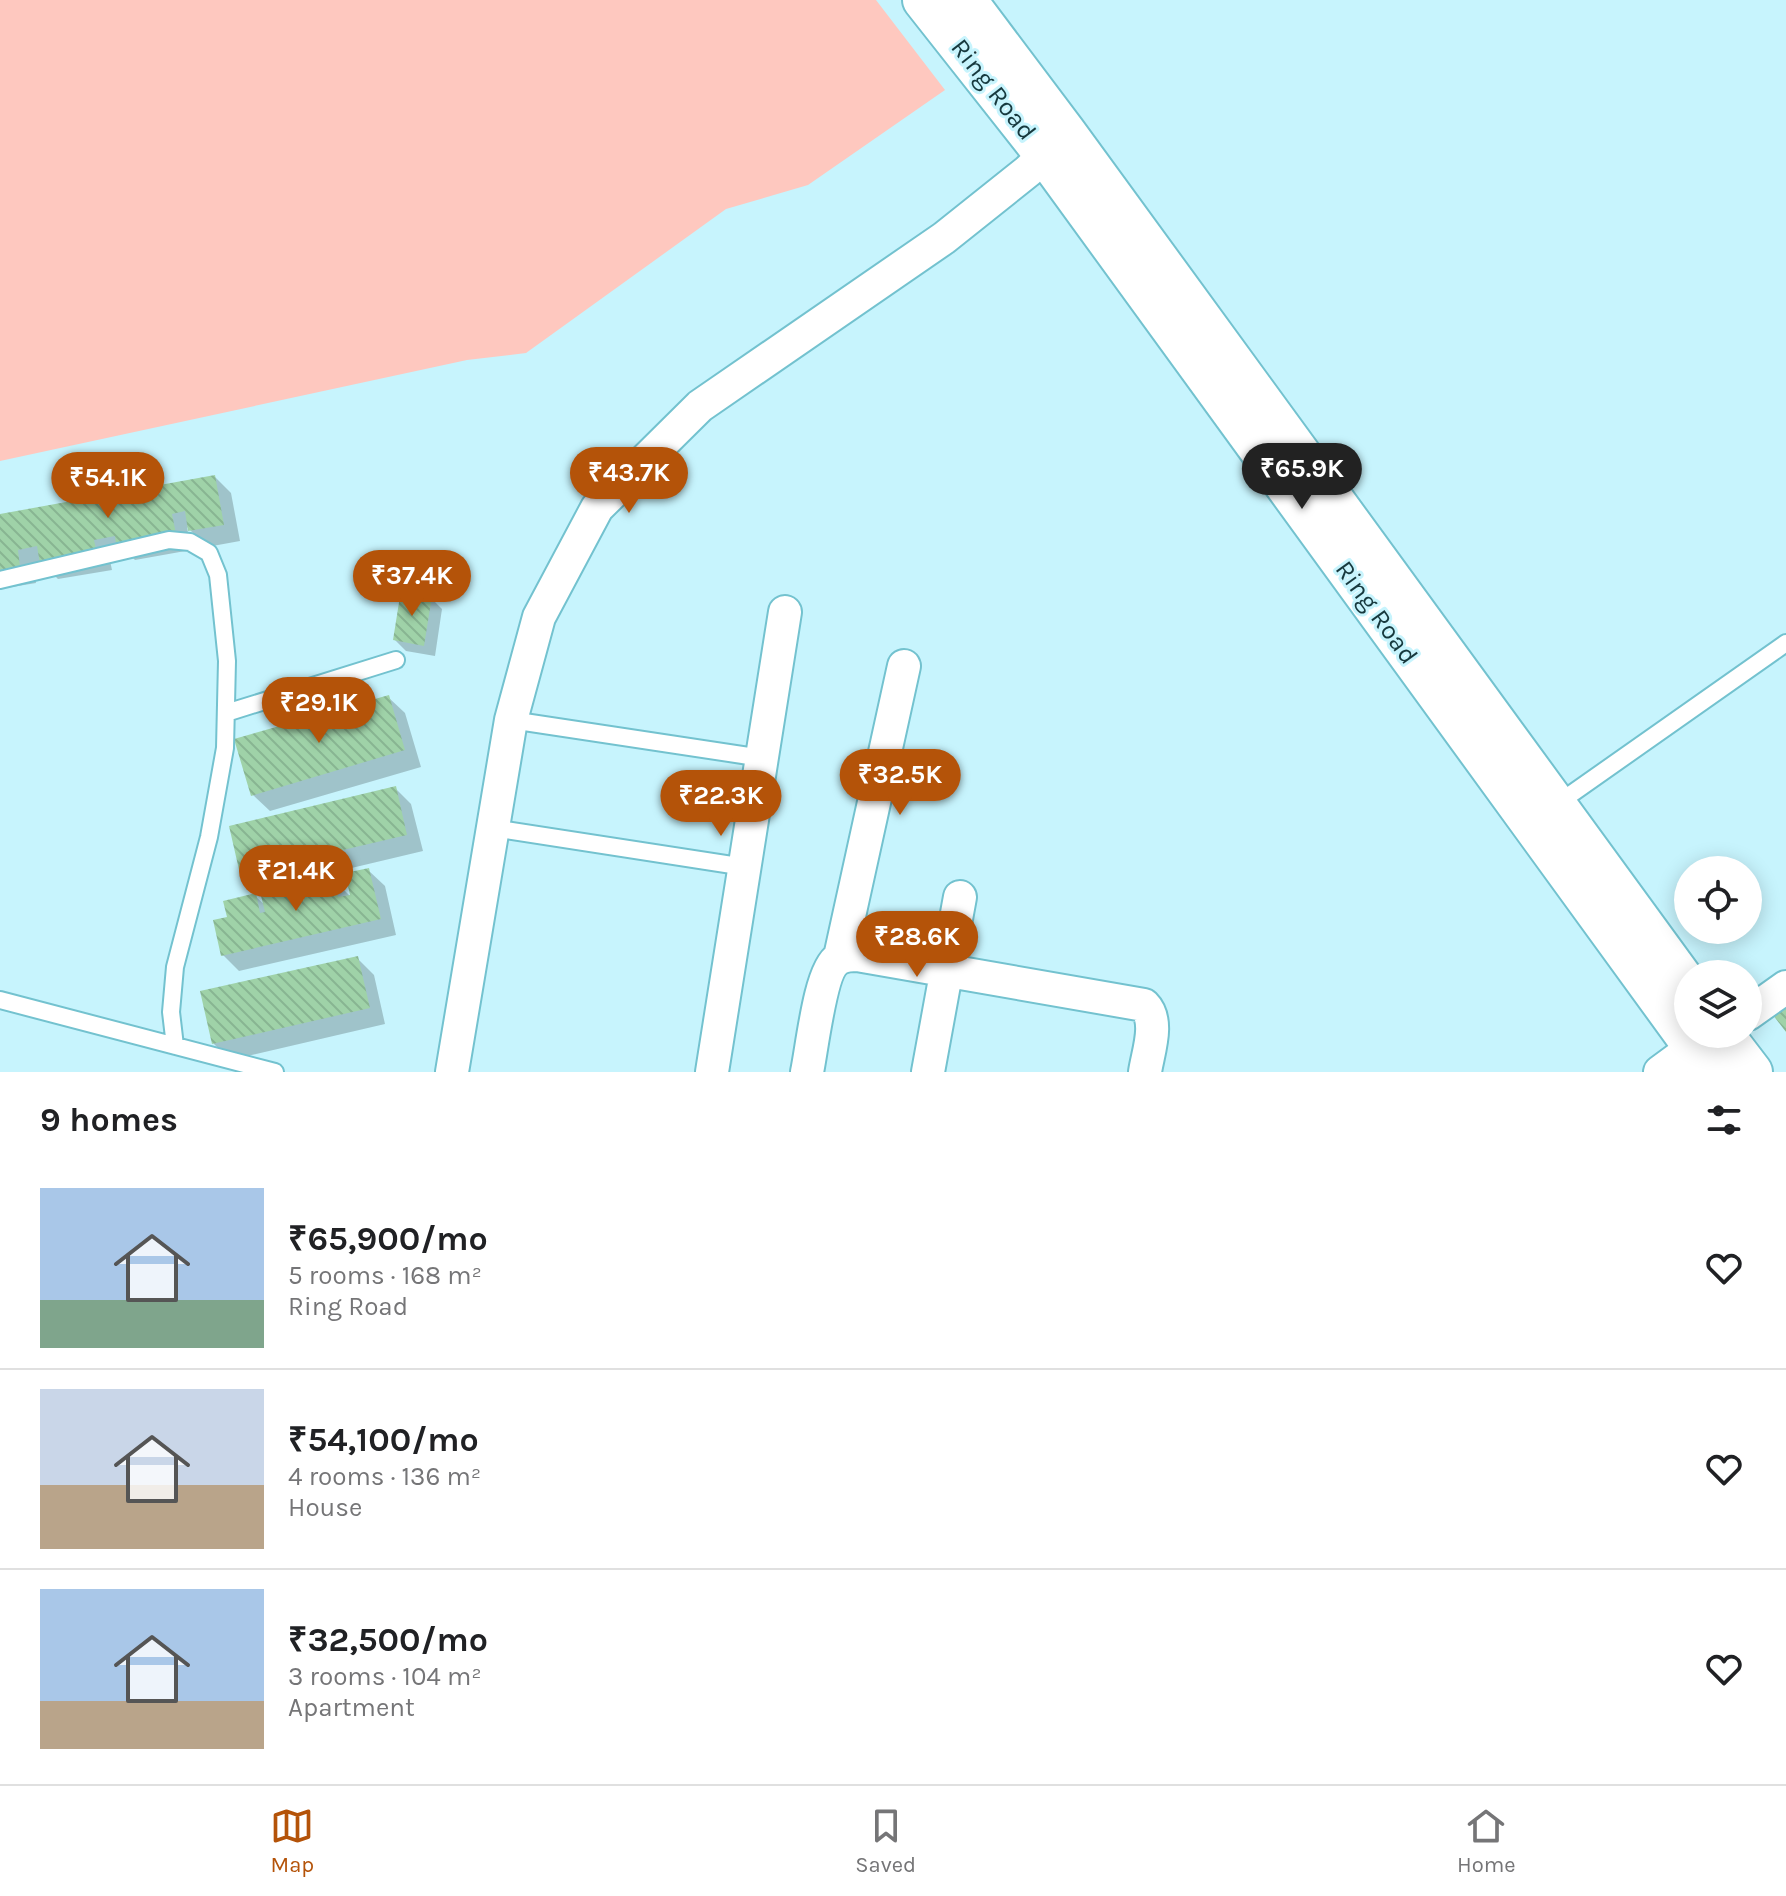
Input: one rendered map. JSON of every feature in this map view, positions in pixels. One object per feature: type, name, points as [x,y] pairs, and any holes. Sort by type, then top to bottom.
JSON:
[{"type":"street","name":"Ring Road","points":[[923,0],[1056,144],[1556,805],[1674,967]]},
{"type":"street","name":"Ring Road","points":[[966,0],[1056,144],[1674,999]]},
{"type":"street","points":[[452,1072],[511,720],[539,617],[597,508],[700,406],[944,238],[1056,144]]},
{"type":"street","points":[[712,1072],[785,612]]},
{"type":"street","points":[[807,1072],[825,982],[831,966],[840,957],[904,666]]},
{"type":"street","points":[[928,1072],[960,897]]},
{"type":"street","points":[[840,957],[857,955],[1144,1005],[1151,1012],[1153,1021],[1145,1072]]},
{"type":"street","points":[[1762,1004],[1786,987]]},
{"type":"street","points":[[1660,1072],[1707,1048]]},
{"type":"street","name":"Ring Road","points":[[1711,1048],[1752,1072]]},
{"type":"lane","points":[[0,580],[169,540],[190,542],[209,553],[218,575],[227,661],[225,748],[209,837],[175,967],[171,1012],[175,1046]]},
{"type":"lane","points":[[1556,805],[1786,643]]},
{"type":"lane","points":[[226,713],[396,660]]},
{"type":"lane","points":[[511,720],[762,758]]},
{"type":"lane","points":[[493,828],[745,867]]},
{"type":"lane","points":[[0,1000],[275,1072]]},
{"type":"shaded area","points":[[0,0],[876,0],[945,90],[808,185],[726,209],[526,353],[467,360],[0,461]]},
{"type":"building","points":[[215,475],[224,525],[188,531],[185,511],[172,514],[176,534],[116,544],[115,536],[94,540],[97,554],[40,564],[37,546],[18,550],[20,567],[0,570],[0,514]]},
{"type":"building","points":[[401,590],[432,596],[424,646],[393,640]]},
{"type":"building","points":[[389,695],[405,750],[251,796],[234,739]]},
{"type":"building","points":[[396,786],[407,835],[240,874],[229,826]]},
{"type":"building","points":[[369,868],[381,919],[221,956],[213,920],[227,917],[223,901],[256,893],[260,913],[265,912],[260,892],[287,886],[291,903],[304,900],[300,883],[333,876],[338,897],[350,895],[345,873]]},
{"type":"building","points":[[358,956],[370,1008],[212,1044],[200,991]]},
{"type":"building","points":[[1786,1005],[1786,1032],[1773,1015]]}]
